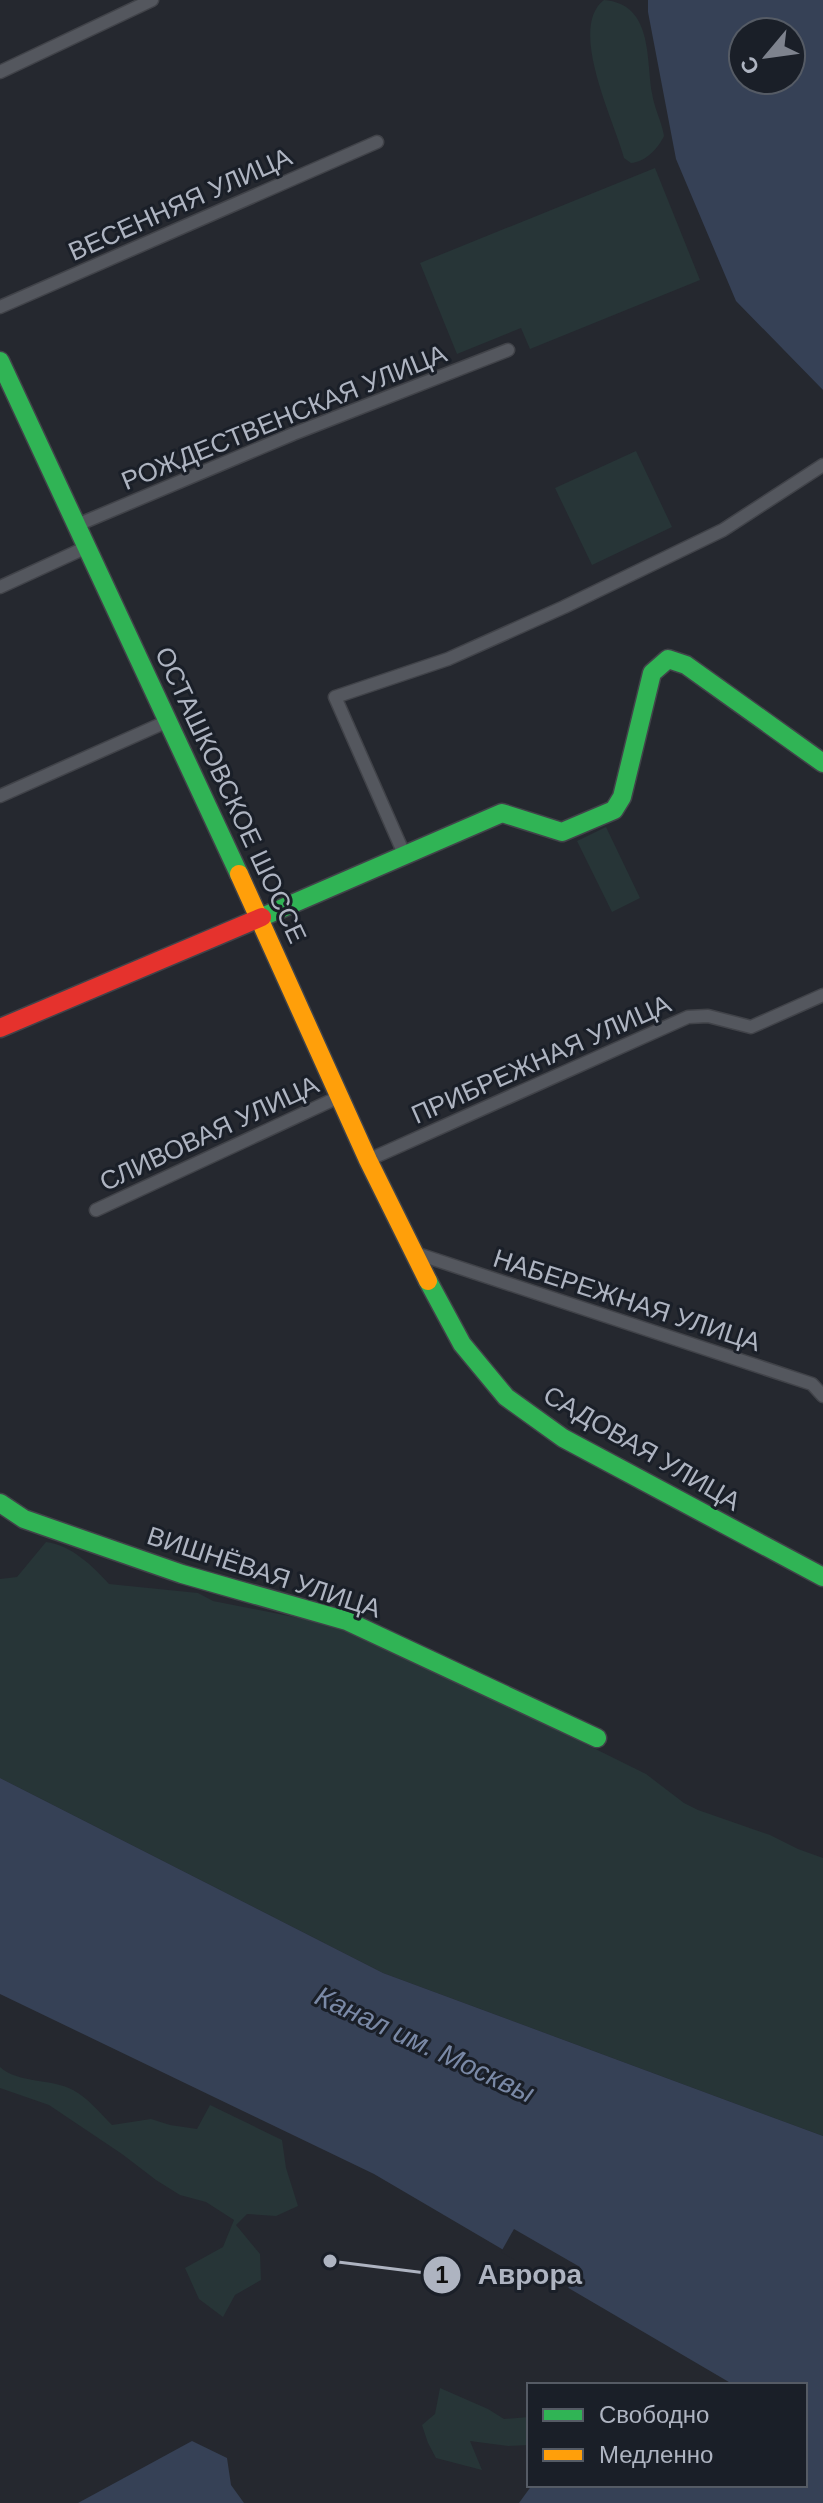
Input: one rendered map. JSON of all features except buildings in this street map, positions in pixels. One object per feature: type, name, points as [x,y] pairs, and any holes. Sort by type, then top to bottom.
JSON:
[{"type":"street","points":[[0,72],[152,0]]},
{"type":"street","name":"ВЕСЕННЯЯ УЛИЦА","points":[[0,307],[377,142]]},
{"type":"street","name":"РОЖДЕСТВЕНСКАЯ УЛИЦА","points":[[77,525],[293,434],[508,350]]},
{"type":"street","name":"ОСТАШКОВСКОЕ ШОССЕ","points":[[0,361],[412,1252]]},
{"type":"street","points":[[405,856],[335,697],[448,659],[564,607],[723,530],[823,465]]},
{"type":"street","points":[[0,587],[87,547]]},
{"type":"street","points":[[0,1028],[502,813],[562,832],[614,810],[622,797],[652,673],[668,659],[686,665],[823,763]]},
{"type":"street","points":[[0,796],[168,721]]},
{"type":"street","name":"ПРИБРЕЖНАЯ УЛИЦА","points":[[368,1160],[688,1017],[708,1016],[751,1027],[823,995]]},
{"type":"street","name":"СЛИВОВАЯ УЛИЦА","points":[[96,1210],[341,1096]]},
{"type":"street","name":"НАБЕРЕЖНАЯ УЛИЦА","points":[[412,1252],[812,1384],[823,1396]]},
{"type":"street","name":"САДОВАЯ УЛИЦА","points":[[412,1252],[462,1344],[506,1397],[563,1438],[823,1577]]},
{"type":"street","name":"ВИШНЁВАЯ УЛИЦА","points":[[0,1503],[24,1519],[182,1574],[347,1621],[597,1738]]},
{"type":"shaded area","points":[[604,0],[620,4],[631,11],[639,22],[647,49],[653,99],[664,136],[650,154],[631,163],[624,158],[592,53],[590,31],[594,13]]},
{"type":"shaded area","points":[[655,168],[700,280],[530,349],[521,328],[457,354],[420,263]]},
{"type":"shaded area","points":[[636,451],[672,527],[592,565],[555,488]]},
{"type":"shaded area","points":[[606,827],[640,898],[612,912],[577,841]]},
{"type":"shaded area","points":[[46,1542],[73,1552],[109,1584],[198,1593],[213,1601],[364,1634],[495,1694],[535,1719],[646,1774],[698,1810],[770,1835],[823,1858],[823,2136],[383,1973],[0,1778],[0,1579],[17,1577]]},
{"type":"shaded area","points":[[0,2067],[16,2076],[73,2090],[112,2125],[151,2119],[197,2129],[210,2105],[282,2140],[286,2168],[298,2206],[276,2216],[247,2214],[236,2225],[260,2254],[261,2280],[235,2295],[223,2317],[199,2299],[185,2268],[223,2247],[234,2220],[206,2202],[180,2195],[49,2105],[0,2088]]},
{"type":"shaded area","points":[[440,2388],[504,2419],[527,2417],[527,2445],[470,2441],[482,2470],[436,2458],[422,2425],[435,2414]]},
{"type":"water","points":[[648,0],[823,0],[823,390],[736,301],[676,159]]},
{"type":"water","name":"Канал им. Москвы","points":[[0,1778],[383,1973],[823,2136],[823,2503],[519,2503],[531,2487],[807,2487],[807,2383],[731,2383],[374,2174],[0,1994]]},
{"type":"water","points":[[192,2441],[227,2458],[231,2485],[244,2503],[78,2503]]},
{"type":"pier","points":[[514,2229],[580,2267],[567,2290],[501,2252]]},
{"type":"traffic: fast","points":[[0,361],[239,874]]},
{"type":"traffic: fast","points":[[262,917],[502,813],[562,832],[614,810],[622,797],[652,673],[668,659],[686,665],[823,763]]},
{"type":"traffic: fast","points":[[428,1281],[462,1344],[506,1397],[563,1438],[823,1577]]},
{"type":"traffic: fast","points":[[0,1503],[24,1519],[182,1574],[347,1621],[597,1738]]},
{"type":"traffic: slow","points":[[239,874],[368,1160],[428,1281]]},
{"type":"traffic: jam","points":[[0,1028],[262,917]]},
{"type":"place","name":"Аврора","points":[[330,2261]]}]
